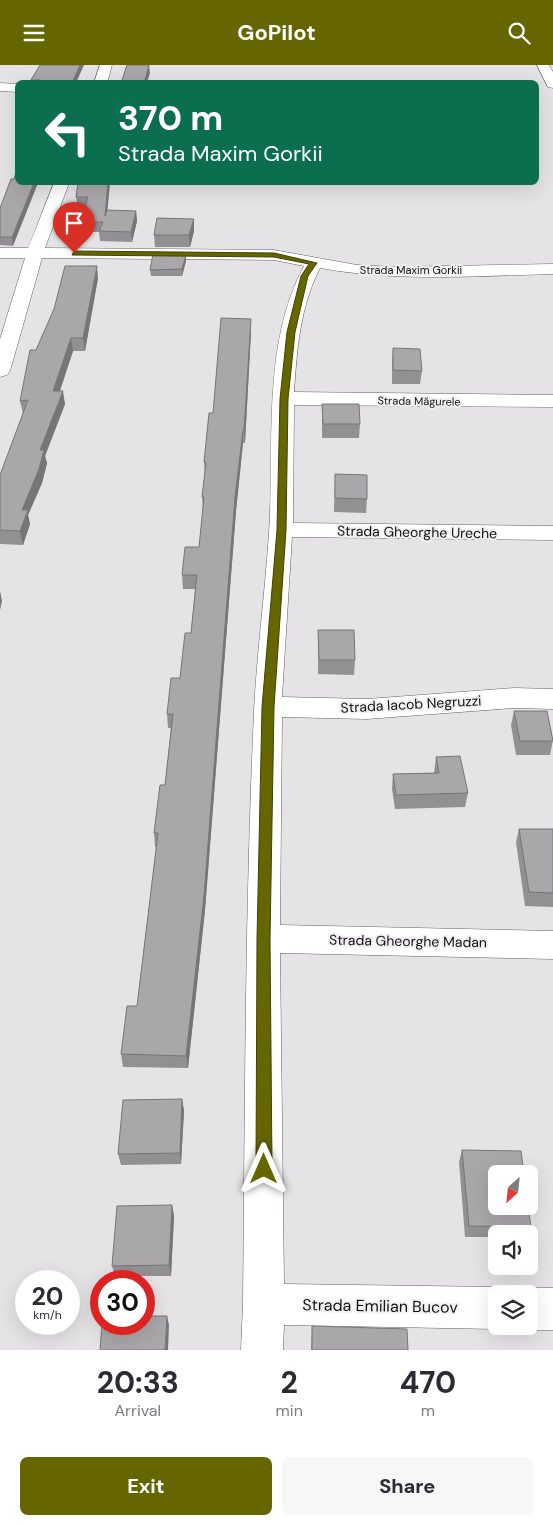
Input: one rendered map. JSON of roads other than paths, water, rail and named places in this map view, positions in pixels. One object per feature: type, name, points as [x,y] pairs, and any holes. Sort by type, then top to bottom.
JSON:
[{"type":"street","points":[[101,80],[106,65]]},
{"type":"street","points":[[543,65],[553,84]]},
{"type":"street","points":[[0,87],[15,88]]},
{"type":"street","points":[[0,371],[35,253],[61,185]]},
{"type":"street","name":"Strada Maxim Gorkii","points":[[0,253],[274,255],[358,270],[394,272],[553,269]]},
{"type":"street","points":[[262,1350],[264,1304],[264,939],[268,707],[282,530],[284,399],[291,332],[304,276],[314,263]]},
{"type":"street","name":"Strada Măgurele","points":[[284,399],[553,401]]},
{"type":"street","name":"Strada Gheorghe Ureche","points":[[282,530],[553,533]]},
{"type":"street","name":"Strada Iacob Negruzzi","points":[[268,707],[367,709],[514,698],[553,699]]},
{"type":"street","name":"Strada Gheorghe Madan","points":[[264,939],[553,945]]},
{"type":"street","name":"Strada Emilian Bucov","points":[[264,1304],[488,1308]]},
{"type":"street","points":[[538,1309],[553,1309]]}]
